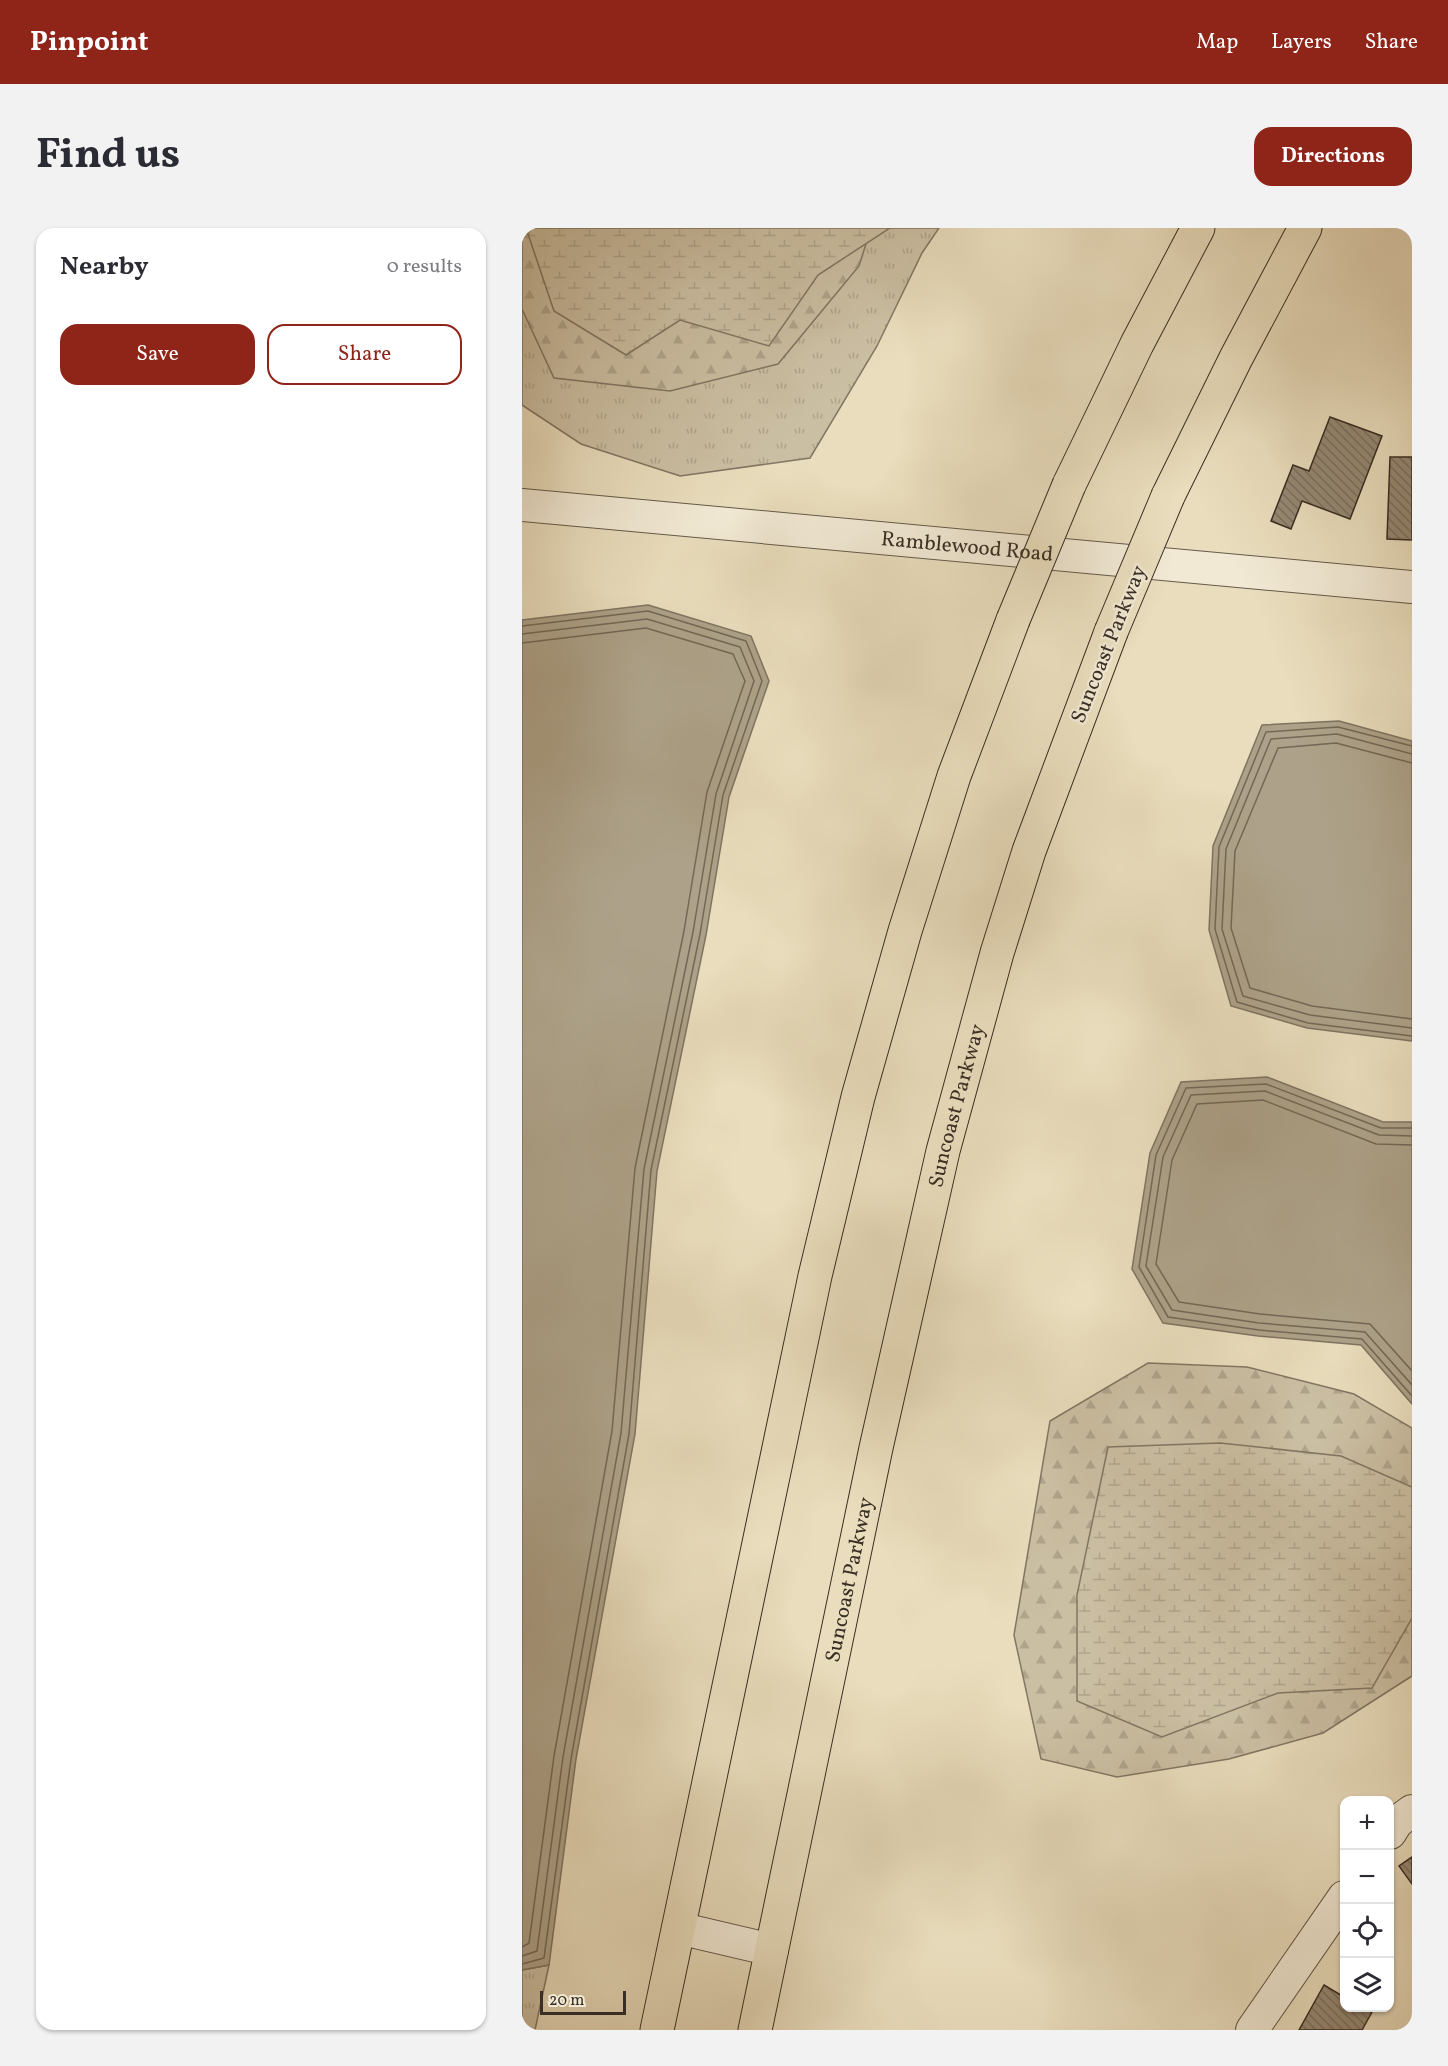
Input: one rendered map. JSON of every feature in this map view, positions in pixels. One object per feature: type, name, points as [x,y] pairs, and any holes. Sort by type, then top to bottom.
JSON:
[{"type":"highway","points":[[657,2030],[815,1276],[858,1097],[905,931],[954,776],[1014,620],[1070,485],[1137,344],[1198,228]]},
{"type":"highway","name":"Suncoast Parkway","points":[[755,2030],[876,1448],[946,1140],[997,952],[1029,851],[1111,632],[1168,496],[1236,358],[1305,228]]},
{"type":"street","name":"Ramblewood Road","points":[[522,505],[1412,587]]},
{"type":"street","points":[[1394,1826],[1412,1811]]},
{"type":"street","points":[[1252,2030],[1340,1903]]},
{"type":"street","points":[[678,1928],[772,1950]]},
{"type":"green space","points":[[522,228],[939,228],[922,253],[877,346],[810,458],[680,476],[581,444],[522,405]]},
{"type":"green space","points":[[522,228],[871,228],[859,266],[778,364],[670,391],[554,378],[522,309]]},
{"type":"green space","points":[[526,228],[890,228],[818,275],[769,346],[680,320],[626,355],[554,311]]},
{"type":"green space","points":[[1148,1363],[1247,1367],[1354,1394],[1412,1428],[1412,1676],[1323,1733],[1229,1759],[1117,1777],[1041,1759],[1014,1635],[1050,1421]]},
{"type":"green space","points":[[1220,1443],[1341,1456],[1412,1487],[1412,1618],[1372,1688],[1278,1693],[1162,1737],[1077,1701],[1077,1595],[1108,1447]]},
{"type":"green space","points":[[549,1965],[535,2030],[522,2030],[522,1970]]},
{"type":"water","points":[[648,605],[751,636],[769,681],[729,797],[706,935],[657,1171],[635,1434],[576,1759],[549,1965],[522,1970],[522,620]]},
{"type":"water","points":[[1339,721],[1412,741],[1412,1041],[1307,1028],[1231,1006],[1209,930],[1213,846],[1262,725]]},
{"type":"water","points":[[1267,1077],[1383,1122],[1412,1122],[1412,1404],[1361,1345],[1258,1336],[1163,1323],[1132,1269],[1150,1153],[1181,1082]]},
{"type":"building","points":[[1330,417],[1382,436],[1350,519],[1302,501],[1291,529],[1271,521],[1293,465],[1309,471]]},
{"type":"building","points":[[1390,457],[1412,457],[1412,540],[1387,539]]},
{"type":"building","points":[[1412,1857],[1412,1884],[1399,1866]]},
{"type":"building","points":[[1324,1985],[1340,1995],[1340,2012],[1372,2012],[1362,2030],[1299,2030]]}]
